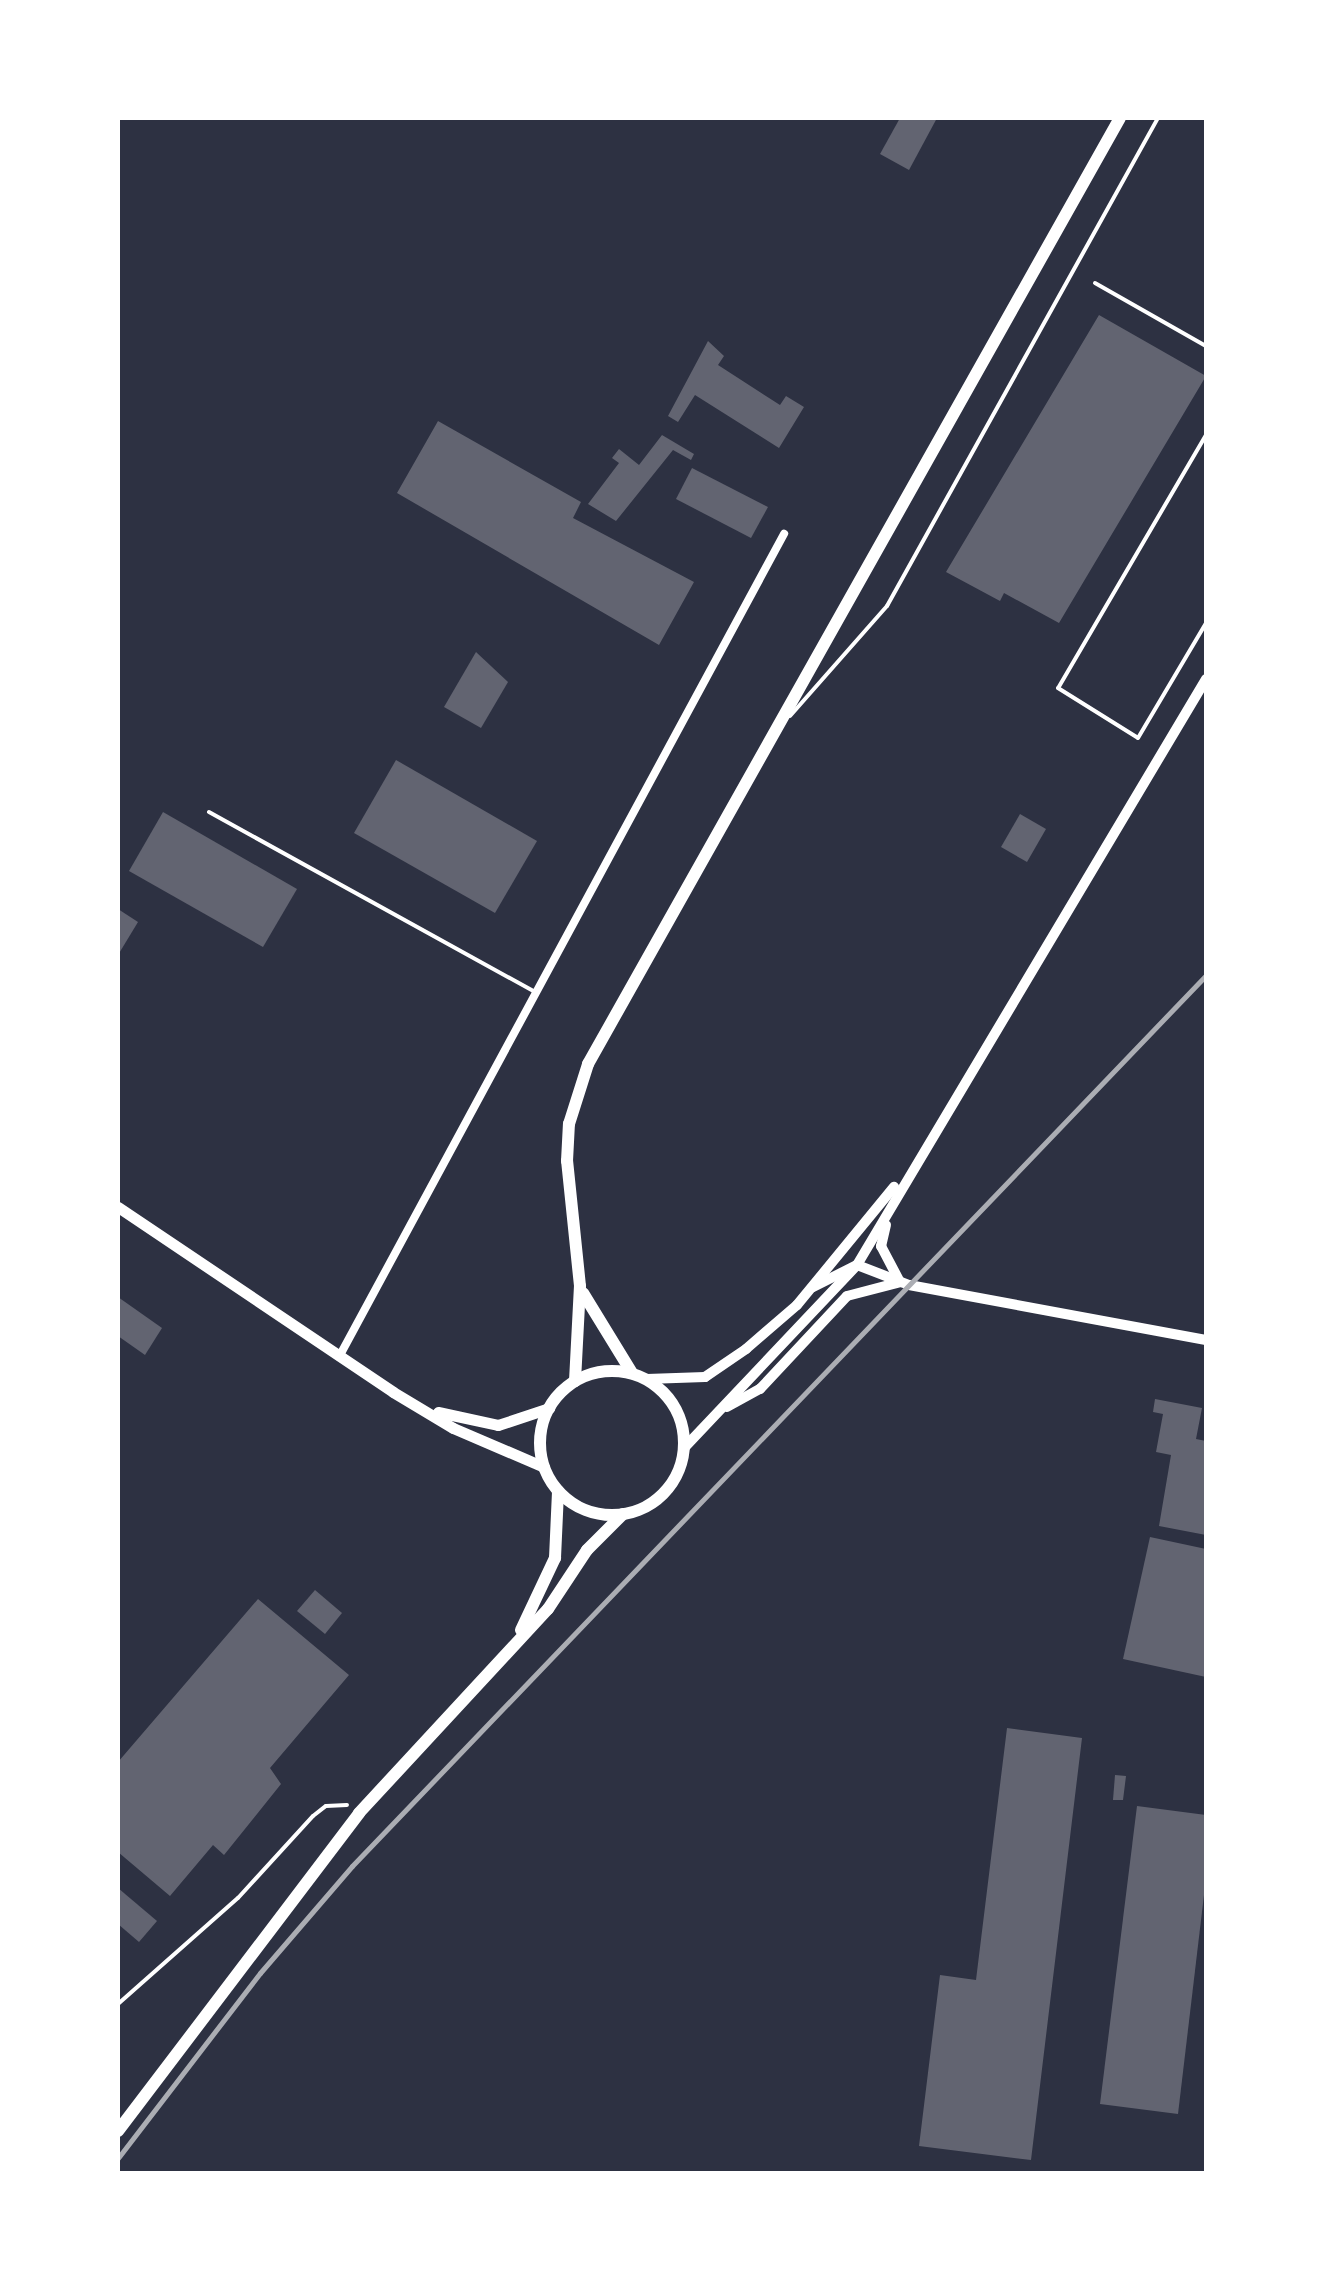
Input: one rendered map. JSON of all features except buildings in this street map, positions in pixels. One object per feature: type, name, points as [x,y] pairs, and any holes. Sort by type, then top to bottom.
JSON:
[{"type":"main road","points":[[575,1381],[580,1286],[566,1161],[570,1124],[588,1064],[1120,118]]},
{"type":"main road","points":[[118,1207],[393,1392],[453,1428],[544,1467]]},
{"type":"main road","points":[[580,1286],[632,1373]]},
{"type":"main road","points":[[118,2130],[359,1813],[548,1610],[587,1550],[623,1514],[668,1489],[685,1447],[677,1410],[647,1379],[632,1373],[598,1372],[575,1381],[549,1408],[540,1440],[544,1467],[558,1491],[585,1510],[623,1514]]},
{"type":"main road","points":[[393,1392],[482,1425],[549,1408]]},
{"type":"main road","points":[[513,1645],[555,1558],[558,1491]]},
{"type":"street","points":[[339,1357],[533,991],[784,534]]},
{"type":"street","points":[[685,1447],[857,1265],[1206,679]]},
{"type":"street","points":[[900,1282],[881,1236],[914,1164]]},
{"type":"street","points":[[647,1379],[705,1377],[775,1326],[914,1164]]},
{"type":"street","points":[[812,1287],[857,1265],[900,1282],[1206,1340]]},
{"type":"street","points":[[718,1412],[760,1389],[847,1296],[876,1283],[900,1282]]},
{"type":"lane","points":[[773,734],[887,606],[1158,118]]},
{"type":"lane","points":[[1095,283],[1206,346]]},
{"type":"lane","points":[[1206,436],[1058,688],[1138,738],[1206,623]]},
{"type":"lane","points":[[210,812],[533,991]]},
{"type":"path","points":[[118,2004],[238,1898],[326,1806],[340,1802],[359,1813]]},
{"type":"railway","points":[[118,2158],[260,1973],[352,1866],[1206,975]]}]
